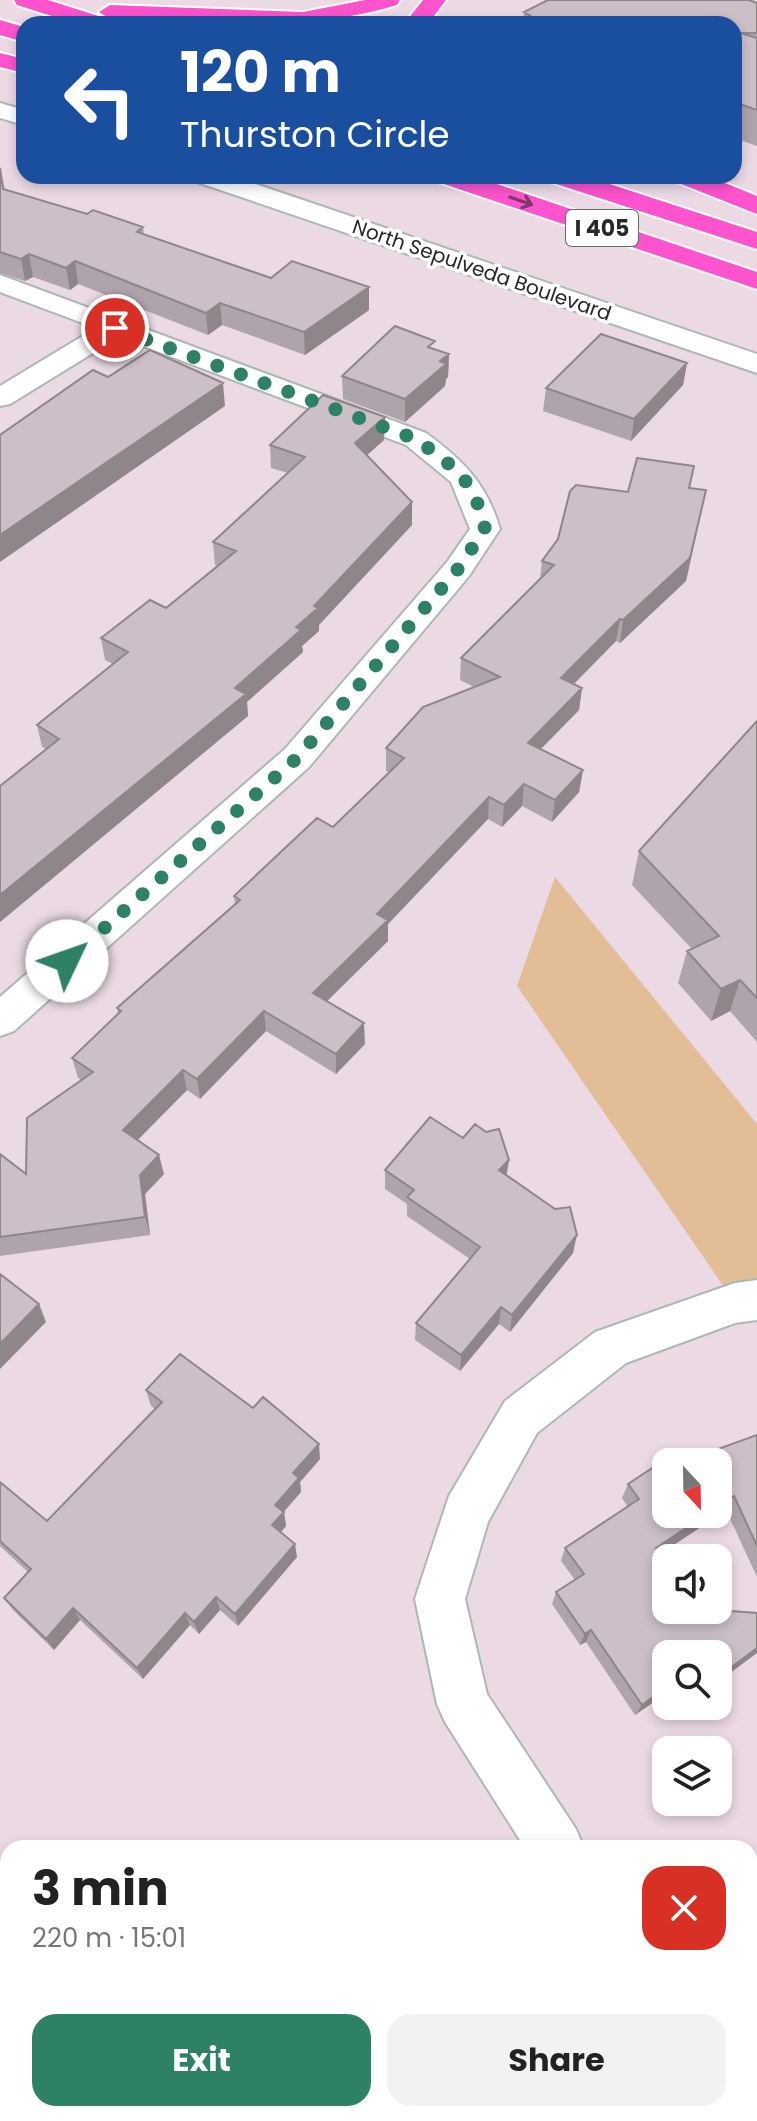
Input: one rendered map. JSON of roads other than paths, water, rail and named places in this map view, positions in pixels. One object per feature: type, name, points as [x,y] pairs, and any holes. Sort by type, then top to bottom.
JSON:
[{"type":"highway","points":[[25,0],[96,16]]},
{"type":"highway","points":[[73,0],[101,16]]},
{"type":"highway","points":[[322,16],[389,0]]},
{"type":"highway","points":[[422,16],[435,0]]},
{"type":"highway","name":"I 405","points":[[471,184],[757,281]]},
{"type":"highway","points":[[583,184],[757,241]]},
{"type":"highway","name":"I 405","points":[[640,184],[757,222]]},
{"type":"highway","points":[[704,184],[757,206]]},
{"type":"main road","name":"North Sepulveda Boulevard","points":[[229,184],[757,364]]},
{"type":"street","points":[[0,283],[416,439],[452,465],[477,493],[485,529],[458,569],[297,758],[0,1020]]},
{"type":"street","points":[[0,398],[115,328]]},
{"type":"street","points":[[552,1840],[463,1704],[440,1599],[466,1513],[521,1417],[611,1347],[735,1303],[757,1300]]}]
